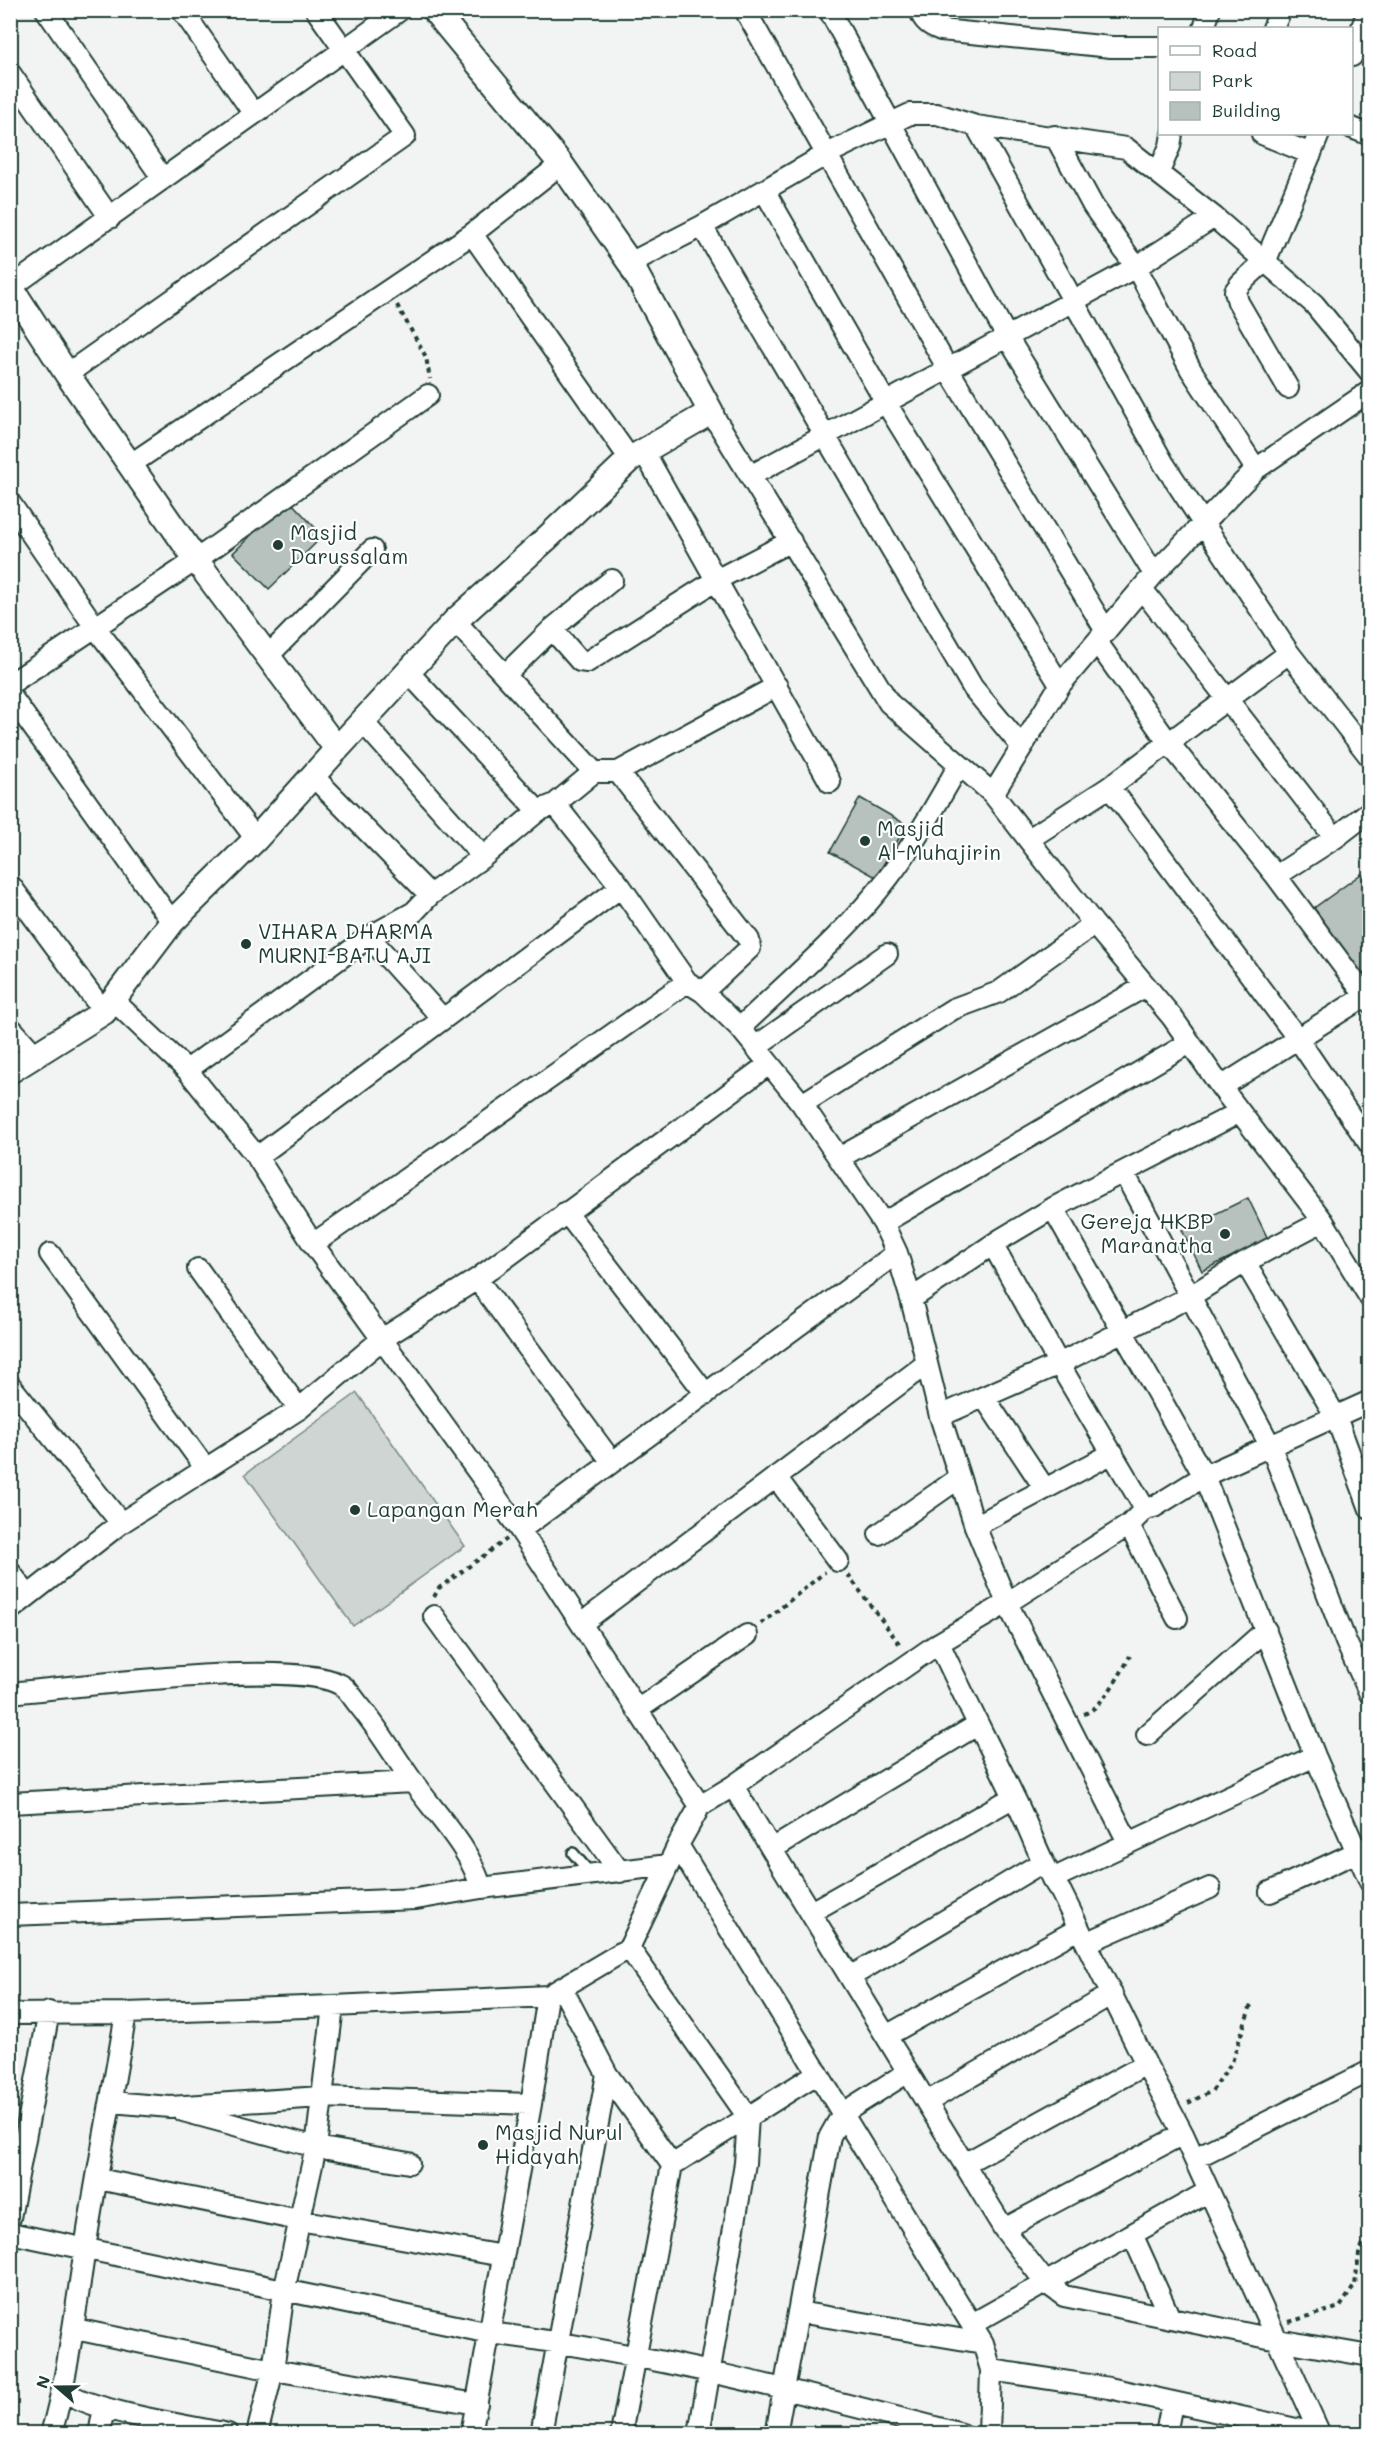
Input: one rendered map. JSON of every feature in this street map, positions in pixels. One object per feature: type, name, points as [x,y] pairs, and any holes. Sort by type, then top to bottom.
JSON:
[{"type":"street","points":[[46,10],[163,179]]},
{"type":"street","points":[[182,10],[254,114]]},
{"type":"street","points":[[67,374],[405,136],[316,10]]},
{"type":"street","points":[[337,749],[196,560],[67,374],[11,287],[400,10]]},
{"type":"street","points":[[434,10],[561,164],[630,263],[711,412],[752,475],[889,703],[993,794],[1094,924],[1172,1017],[1221,1087],[1323,1221],[1370,1298]]},
{"type":"street","points":[[745,10],[1101,636],[1168,742],[1276,876],[1368,997],[1221,1087]]},
{"type":"street","points":[[829,10],[889,124],[1007,337],[1148,581],[1226,699],[1335,838]]},
{"type":"street","points":[[920,10],[930,26],[941,30],[1111,47],[1158,47]]},
{"type":"street","points":[[1204,27],[1210,10]]},
{"type":"street","points":[[1273,27],[1281,10]]},
{"type":"street","points":[[1353,53],[1368,10]]},
{"type":"street","points":[[10,73],[110,218]]},
{"type":"street","points":[[630,263],[702,226],[827,154],[910,114],[937,114],[976,126],[1126,148],[1159,172],[1266,260],[1314,304],[1370,372]]},
{"type":"street","points":[[976,126],[1164,464],[1289,653],[1370,757]]},
{"type":"street","points":[[1353,128],[1370,135]]},
{"type":"street","points":[[1159,172],[1170,146],[1172,135]]},
{"type":"street","points":[[1264,135],[1311,154]]},
{"type":"street","points":[[1288,388],[1238,302],[1235,291],[1266,260],[1319,135]]},
{"type":"street","points":[[1055,136],[1093,206],[1136,267],[1191,370],[1256,469]]},
{"type":"street","points":[[131,464],[472,234],[561,164]]},
{"type":"street","points":[[764,190],[886,403],[1060,685]]},
{"type":"street","points":[[752,475],[1136,267],[1214,217]]},
{"type":"street","points":[[702,226],[973,688],[1022,747]]},
{"type":"street","points":[[472,234],[637,454],[718,579],[830,782]]},
{"type":"street","points":[[993,794],[1060,685],[1148,581],[1256,469],[1370,391]]},
{"type":"street","points":[[10,684],[196,560],[428,395]]},
{"type":"street","points":[[10,1071],[109,1006],[172,922],[256,839],[455,621],[637,454],[711,412]]},
{"type":"street","points":[[10,502],[95,627],[256,839]]},
{"type":"street","points":[[552,629],[580,662],[587,662],[718,579],[791,541]]},
{"type":"street","points":[[268,656],[372,550]]},
{"type":"street","points":[[505,675],[552,629],[612,580]]},
{"type":"street","points":[[455,621],[594,772]]},
{"type":"street","points":[[1029,839],[1108,788],[1289,653]]},
{"type":"street","points":[[408,672],[547,808],[621,887],[695,987],[740,1028],[802,1104],[883,1223],[897,1253],[911,1299],[940,1416],[975,1526],[1007,1603],[1128,1842]]},
{"type":"street","points":[[187,1070],[369,937],[414,912],[430,896],[594,772],[618,772],[777,686]]},
{"type":"street","points":[[10,695],[172,922]]},
{"type":"street","points":[[362,721],[483,857]]},
{"type":"street","points":[[740,1028],[834,937],[888,878],[959,765]]},
{"type":"street","points":[[313,1244],[750,948],[749,940],[618,772]]},
{"type":"street","points":[[313,776],[430,896]]},
{"type":"street","points":[[1108,788],[1119,799],[1298,1039],[1370,1145]]},
{"type":"street","points":[[1276,876],[1335,838],[1370,811]]},
{"type":"street","points":[[10,885],[109,1006],[187,1070],[257,1157],[313,1244],[520,1530],[700,1806]]},
{"type":"street","points":[[257,1157],[621,887]]},
{"type":"street","points":[[802,1104],[953,1009],[999,992],[1094,924]]},
{"type":"street","points":[[369,937],[442,1018]]},
{"type":"street","points":[[755,1047],[887,954]]},
{"type":"street","points":[[839,1158],[1146,986]]},
{"type":"street","points":[[10,1027],[35,1055]]},
{"type":"street","points":[[883,1223],[1189,1043]]},
{"type":"street","points":[[10,1610],[121,1523],[299,1409],[382,1339],[477,1279],[769,1064]]},
{"type":"street","points":[[911,1299],[1053,1208],[1240,1112]]},
{"type":"street","points":[[1124,1173],[1271,1447],[1346,1642],[1370,1694]]},
{"type":"street","points":[[1053,1208],[1204,1476],[1315,1756],[1363,1849],[1370,1882]]},
{"type":"street","points":[[566,1212],[706,1394]]},
{"type":"street","points":[[940,1416],[1059,1365],[1189,1297],[1245,1262],[1323,1221]]},
{"type":"street","points":[[993,1245],[1059,1365],[1145,1509]]},
{"type":"street","points":[[520,1530],[897,1253]]},
{"type":"street","points":[[50,1254],[206,1469]]},
{"type":"street","points":[[1245,1262],[1336,1417],[1370,1509]]},
{"type":"street","points":[[198,1269],[299,1409]]},
{"type":"street","points":[[477,1279],[612,1461]]},
{"type":"street","points":[[582,1623],[926,1364]]},
{"type":"street","points":[[10,1385],[121,1523]]},
{"type":"street","points":[[984,1397],[1045,1489]]},
{"type":"street","points":[[10,2014],[126,2013],[333,2006],[555,1992],[629,1948],[678,1845],[700,1806],[733,1786],[939,1643],[1007,1603],[1129,1525],[1145,1509],[1154,1507],[1204,1476],[1370,1401]]},
{"type":"street","points":[[975,1526],[1113,1453]]},
{"type":"street","points":[[776,1477],[838,1561]]},
{"type":"street","points":[[879,1534],[959,1478]]},
{"type":"street","points":[[1129,1525],[1177,1618]]},
{"type":"street","points":[[10,1572],[28,1596]]},
{"type":"street","points":[[434,1616],[620,1872]]},
{"type":"street","points":[[1147,1735],[1266,1630]]},
{"type":"street","points":[[637,1710],[747,1635]]},
{"type":"street","points":[[939,1643],[1047,1870],[1061,1892],[1195,2158],[1319,2433]]},
{"type":"street","points":[[10,1693],[241,1673],[280,1672],[318,1678],[343,1686],[380,1731],[412,1782],[476,1867],[481,1888]]},
{"type":"street","points":[[772,1849],[977,1725]]},
{"type":"street","points":[[850,1977],[1047,1870],[1128,1842],[1315,1756]]},
{"type":"street","points":[[10,1803],[412,1782]]},
{"type":"street","points":[[733,1786],[1004,2229],[1046,2283],[1064,2296],[1170,2318],[1274,2332],[1370,2356]]},
{"type":"street","points":[[810,1912],[1014,1797]]},
{"type":"street","points":[[678,1845],[983,2343],[991,2370],[989,2433]]},
{"type":"street","points":[[1270,1892],[1363,1849]]},
{"type":"street","points":[[10,1915],[416,1899],[481,1888],[669,1865]]},
{"type":"street","points":[[886,2036],[1082,1936],[1210,1888]]},
{"type":"street","points":[[629,1948],[748,2117],[745,2163],[699,2433]]},
{"type":"street","points":[[555,1992],[607,2074],[672,2165],[621,2433]]},
{"type":"street","points":[[471,2433],[531,2104],[555,1992]]},
{"type":"street","points":[[927,2102],[1112,1994]]},
{"type":"street","points":[[257,2433],[273,2370],[284,2291],[316,2147],[333,2006]]},
{"type":"street","points":[[10,2218],[49,2012]]},
{"type":"street","points":[[51,2433],[64,2390],[75,2328],[85,2248],[126,2013]]},
{"type":"street","points":[[964,2164],[1146,2064]]},
{"type":"street","points":[[776,2433],[830,2136],[843,2113],[908,2072]]},
{"type":"street","points":[[1195,2158],[1370,2072]]},
{"type":"street","points":[[672,2165],[818,2073]]},
{"type":"street","points":[[541,2433],[607,2074]]},
{"type":"street","points":[[111,2102],[170,2107],[321,2097],[531,2104]]},
{"type":"street","points":[[170,2107],[316,2147],[409,2163]]},
{"type":"street","points":[[1004,2229],[1183,2134]]},
{"type":"street","points":[[98,2179],[299,2220],[503,2256]]},
{"type":"street","points":[[972,2324],[1209,2191]]},
{"type":"street","points":[[10,2233],[490,2333],[559,2341],[637,2357],[784,2389],[962,2433]]},
{"type":"street","points":[[1132,2234],[1170,2318]]},
{"type":"street","points":[[798,2312],[983,2343]]},
{"type":"street","points":[[75,2328],[273,2370],[477,2404]]},
{"type":"street","points":[[991,2370],[1109,2388],[1319,2433]]},
{"type":"street","points":[[64,2390],[71,2398],[178,2429],[228,2433]]},
{"type":"street","points":[[1166,2433],[1172,2403]]},
{"type":"street","points":[[99,2433],[104,2408]]},
{"type":"lane","points":[[573,1853],[592,1875]]},
{"type":"path","points":[[389,291],[426,357],[430,372],[428,395]]},
{"type":"path","points":[[434,1616],[433,1598],[439,1588],[520,1530]]},
{"type":"path","points":[[747,1635],[838,1561],[912,1662]]},
{"type":"path","points":[[1066,1720],[1091,1712],[1130,1656]]},
{"type":"path","points":[[1172,2112],[1212,2091],[1232,2062],[1252,2002]]},
{"type":"path","points":[[1274,2332],[1314,2313],[1340,2307],[1355,2285],[1359,2254],[1370,2226]]},
{"type":"green space","name":"Lapangan Merah","points":[[357,1393],[465,1546],[353,1626],[245,1474]]},
{"type":"building","name":"Masjid Darussalam","points":[[288,499],[323,536],[269,589],[233,553]]},
{"type":"building","name":"Masjid Al-Muhajirin","points":[[860,798],[907,825],[876,877],[830,852]]},
{"type":"building","points":[[1361,874],[1370,885],[1370,970],[1362,975],[1314,908]]},
{"type":"building","name":"Gereja HKBP Maranatha","points":[[1248,1198],[1268,1239],[1202,1271],[1182,1230]]},
{"type":"place","name":"Masjid Darussalam","points":[[278,545]]},
{"type":"place","name":"Masjid Al-Muhajirin","points":[[865,841]]},
{"type":"place","name":"VIHARA DHARMA MURNI-BATU AJI","points":[[246,944]]},
{"type":"place","name":"Gereja HKBP Maranatha","points":[[1225,1234]]},
{"type":"place","name":"Lapangan Merah","points":[[355,1510]]},
{"type":"place","name":"Masjid Nurul Hidayah","points":[[483,2145]]}]
